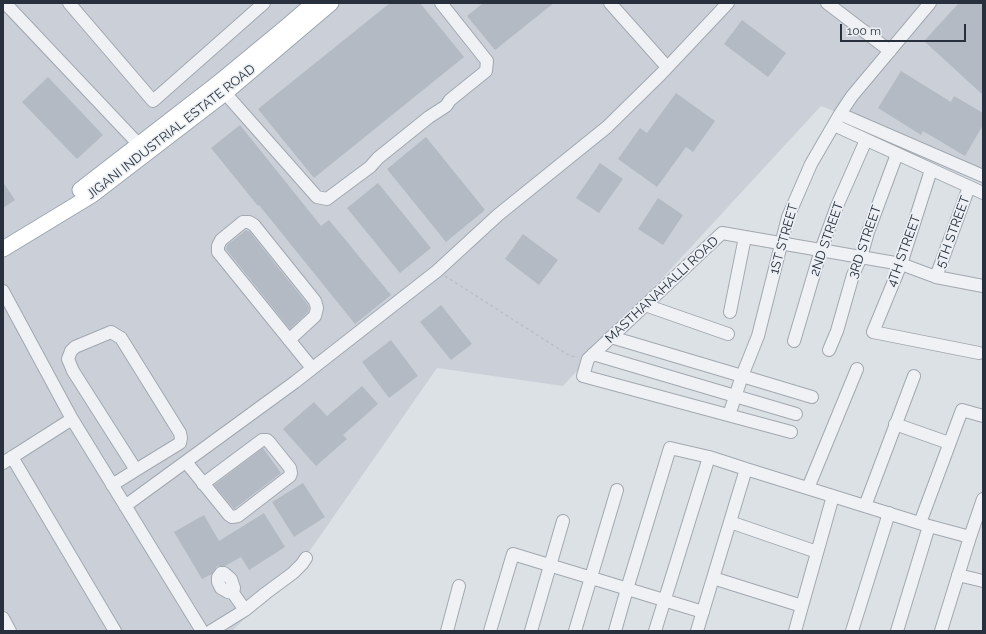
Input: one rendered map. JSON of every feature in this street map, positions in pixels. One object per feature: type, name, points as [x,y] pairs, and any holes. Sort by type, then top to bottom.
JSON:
[{"type":"main road","name":"JIGANI INDUSTRIAL ESTATE ROAD","points":[[3,250],[92,195],[217,84],[314,3]]},
{"type":"main road","name":"JIGANI INDUSTRIAL ESTATE ROAD","points":[[3,238],[84,188],[143,149],[170,134],[225,93],[331,3]]},
{"type":"street","points":[[5,3],[143,149]]},
{"type":"street","points":[[69,3],[153,101],[264,3]]},
{"type":"street","points":[[225,93],[317,197],[327,199],[370,167],[378,158],[429,117],[446,106],[450,100],[486,71],[487,61],[441,3]]},
{"type":"street","points":[[610,3],[667,67]]},
{"type":"street","points":[[125,506],[295,382],[436,271],[498,215],[607,127],[728,3]]},
{"type":"street","points":[[827,3],[890,51]]},
{"type":"street","points":[[930,3],[852,96],[834,125],[983,193]]},
{"type":"street","points":[[840,114],[983,176]]},
{"type":"street","name":"1ST STREET","points":[[729,415],[735,395],[758,336],[788,216],[811,164],[834,125]]},
{"type":"street","name":"2ND STREET","points":[[794,340],[821,250],[840,200],[866,140]]},
{"type":"street","name":"3RD STREET","points":[[829,350],[837,331],[853,275],[861,257],[868,232],[897,154]]},
{"type":"street","name":"4TH STREET","points":[[931,170],[901,264],[873,332],[979,353]]},
{"type":"street","name":"5TH STREET","points":[[936,277],[969,187]]},
{"type":"street","points":[[289,340],[315,316],[317,308],[315,301],[254,225],[249,222],[244,222],[221,240],[218,246],[218,252],[289,340],[312,368]]},
{"type":"street","name":"MASTHANAHALLI ROAD","points":[[591,356],[722,233],[901,264],[936,277],[982,283]]},
{"type":"street","points":[[730,312],[745,237]]},
{"type":"street","points":[[3,291],[72,419],[202,631]]},
{"type":"street","points":[[645,305],[728,334]]},
{"type":"street","points":[[112,485],[180,443],[181,438],[180,433],[121,338],[111,332],[75,347],[71,351],[68,359],[73,371],[136,470]]},
{"type":"street","points":[[611,337],[812,397]]},
{"type":"street","points":[[791,432],[583,376],[591,356],[735,395],[796,414]]},
{"type":"street","points":[[808,488],[857,369]]},
{"type":"street","points":[[865,506],[914,376]]},
{"type":"street","points":[[896,631],[924,524],[962,410],[983,416]]},
{"type":"street","points":[[72,419],[8,460],[115,631]]},
{"type":"street","points":[[895,424],[950,443]]},
{"type":"street","points":[[186,462],[203,484],[229,515],[232,516],[238,516],[290,476],[291,472],[290,468],[270,443],[267,440],[262,440],[203,484]]},
{"type":"street","points":[[615,631],[670,448],[709,457],[970,537]]},
{"type":"street","points":[[655,631],[709,457]]},
{"type":"street","points":[[697,631],[746,469]]},
{"type":"street","points":[[575,631],[617,490]]},
{"type":"street","points":[[795,631],[833,496]]},
{"type":"street","points":[[941,631],[983,499]]},
{"type":"street","points":[[852,631],[889,513]]},
{"type":"street","points":[[531,631],[563,521]]},
{"type":"street","points":[[730,522],[817,552]]},
{"type":"street","points":[[490,631],[513,554],[703,612]]},
{"type":"street","points":[[212,631],[246,610],[293,573],[306,558]]},
{"type":"street","points":[[958,575],[983,581]]},
{"type":"street","points":[[713,578],[802,606]]},
{"type":"street","points":[[447,631],[459,586]]},
{"type":"street","points":[[233,593],[246,610]]},
{"type":"street","points":[[3,618],[10,631]]},
{"type":"path","points":[[436,271],[570,356],[591,356]]},
{"type":"shaded area","points":[[3,3],[983,3],[983,171],[821,106],[563,386],[437,368],[302,562],[232,631],[3,631]]},
{"type":"building","points":[[390,3],[420,3],[464,57],[314,178],[258,109]]},
{"type":"building","points":[[483,3],[554,3],[495,50],[467,16]]},
{"type":"building","points":[[959,3],[983,3],[983,95],[924,41]]},
{"type":"building","points":[[742,20],[786,53],[768,77],[724,44]]},
{"type":"building","points":[[901,71],[951,102],[954,96],[983,113],[983,125],[965,156],[923,131],[921,135],[878,108]]},
{"type":"building","points":[[48,77],[103,135],[77,159],[22,102]]},
{"type":"building","points":[[676,93],[715,121],[693,152],[686,147],[657,187],[618,159],[640,128],[647,133]]},
{"type":"building","points":[[240,125],[321,226],[329,220],[391,295],[355,324],[211,148]]},
{"type":"building","points":[[426,137],[485,210],[446,242],[387,169]]},
{"type":"building","points":[[600,163],[623,179],[599,213],[576,198]]},
{"type":"building","points":[[3,182],[15,200],[3,208]]},
{"type":"building","points":[[378,183],[431,248],[400,273],[347,208]]},
{"type":"building","points":[[658,198],[683,215],[663,245],[638,229]]},
{"type":"building","points":[[246,230],[249,231],[308,305],[308,312],[290,329],[226,249],[227,245]]},
{"type":"building","points":[[523,234],[558,260],[539,285],[505,259]]},
{"type":"building","points":[[441,305],[472,344],[451,360],[420,322]]},
{"type":"building","points":[[391,340],[418,376],[389,398],[362,362]]},
{"type":"building","points":[[362,386],[378,404],[343,435],[347,439],[316,466],[283,429],[314,402],[327,416]]},
{"type":"building","points":[[263,448],[281,473],[234,509],[214,485]]},
{"type":"building","points":[[303,483],[325,517],[294,537],[272,502]]},
{"type":"building","points":[[264,513],[285,547],[249,570],[241,557],[225,566],[217,566],[212,574],[202,579],[174,532],[204,515],[219,541]]}]
